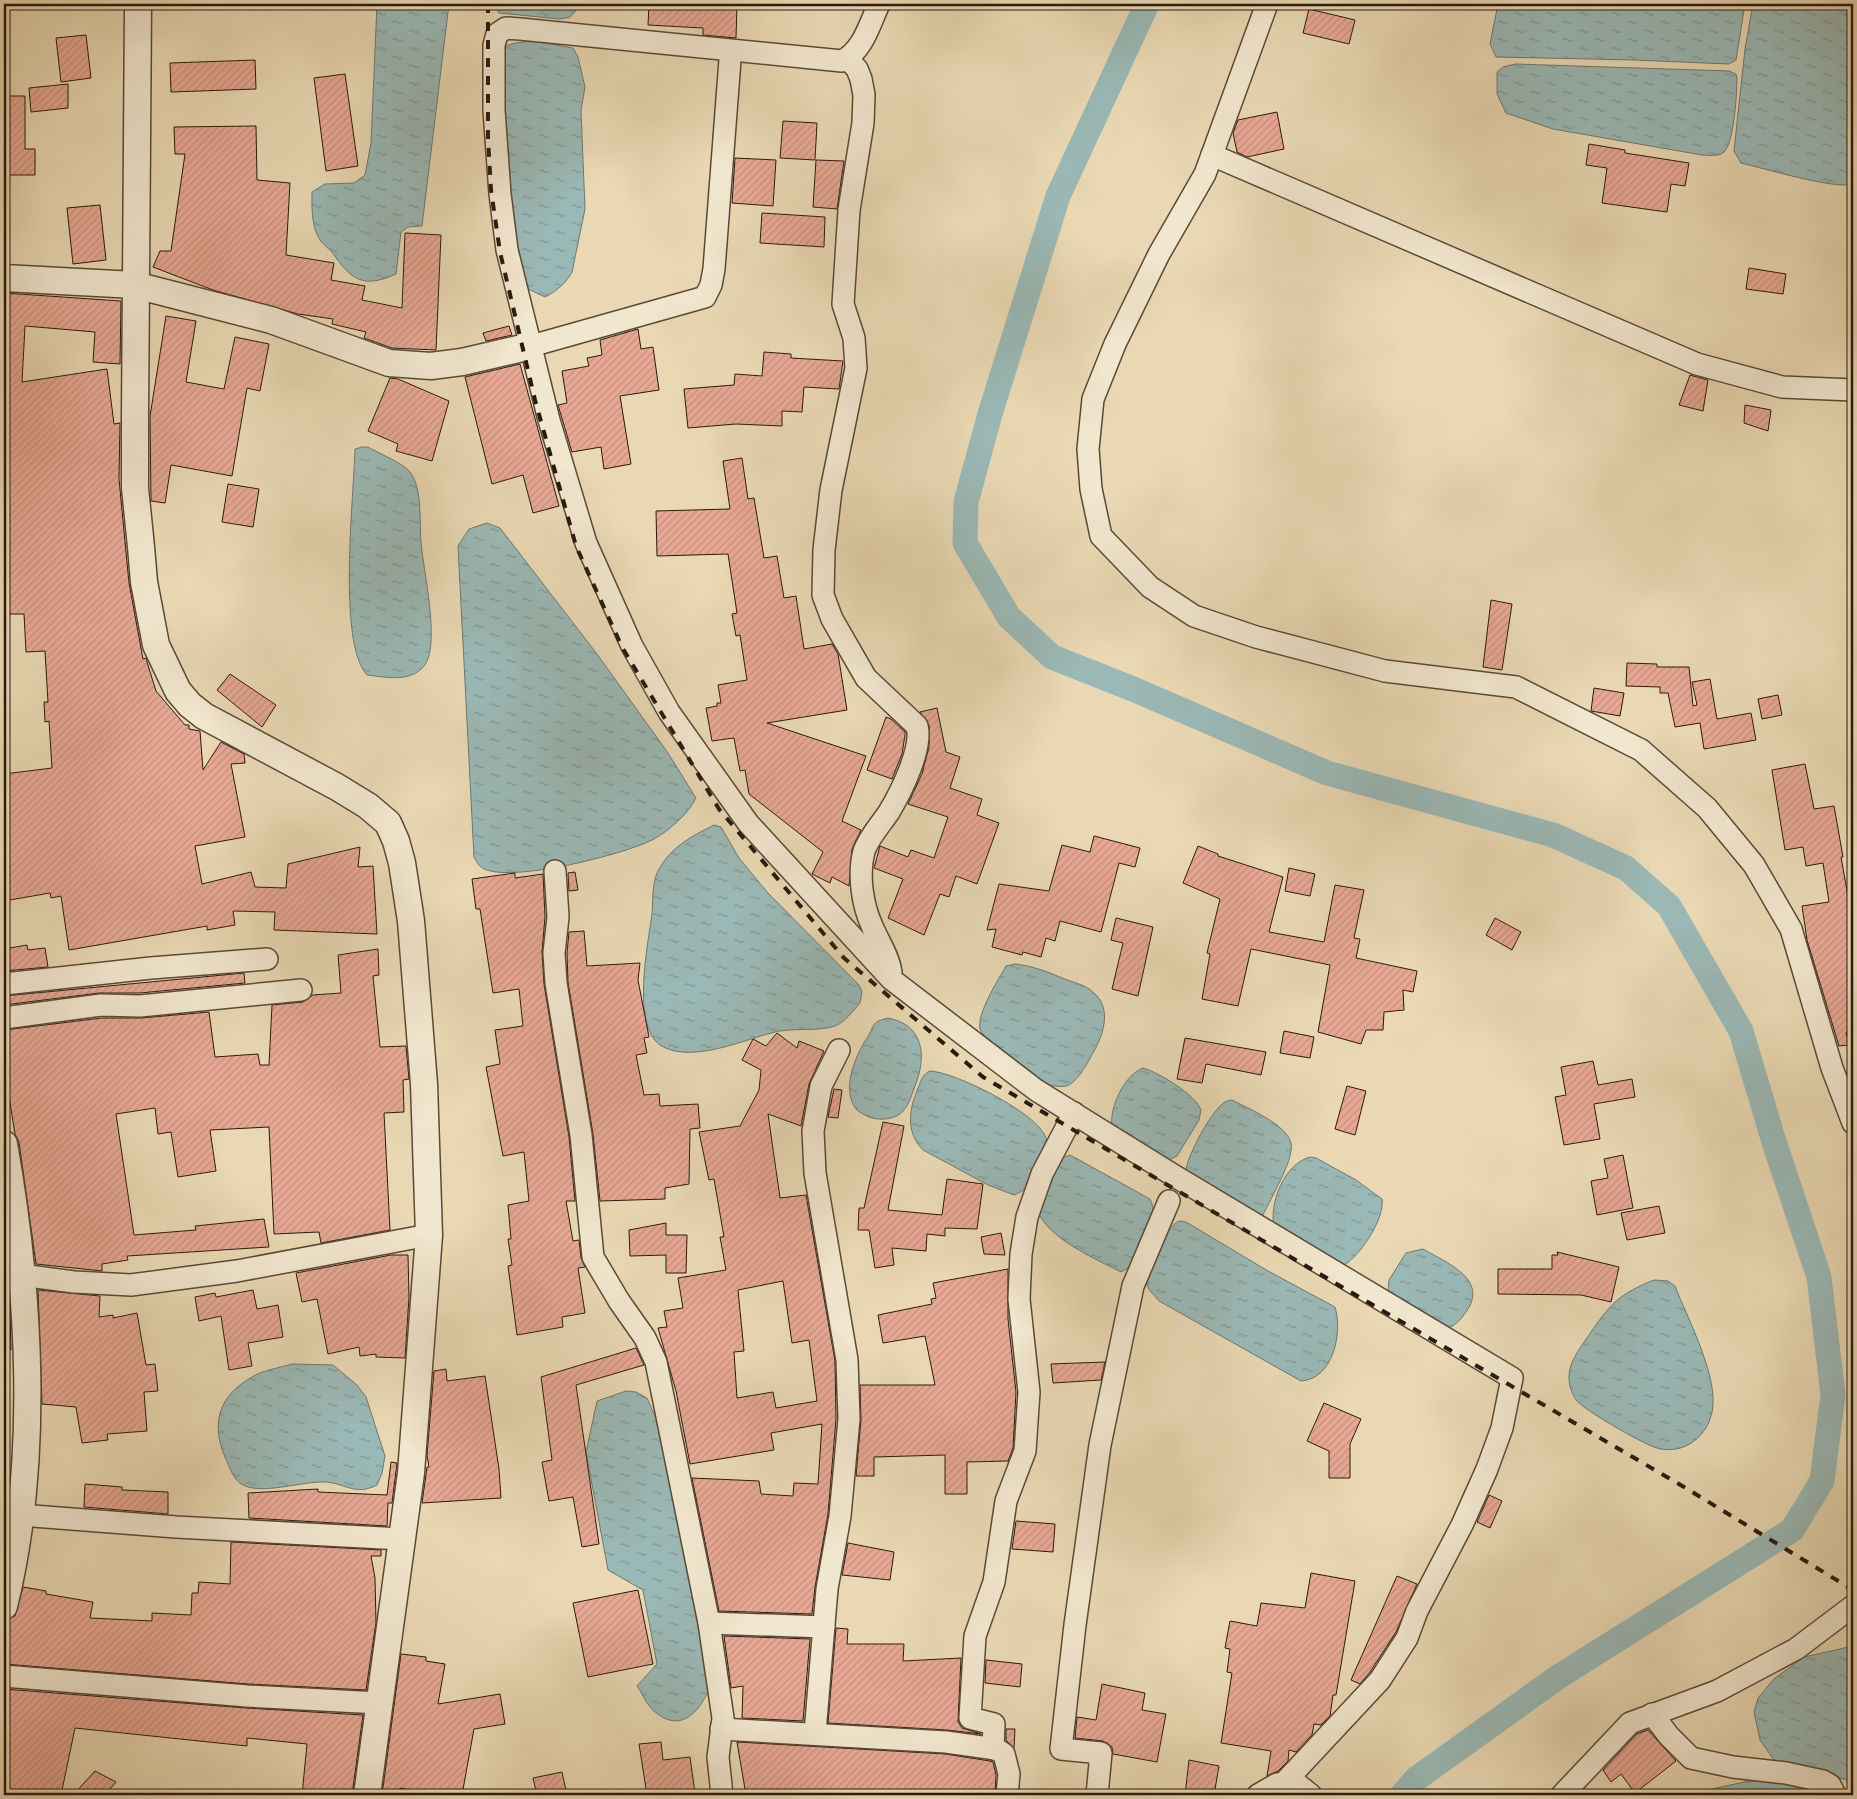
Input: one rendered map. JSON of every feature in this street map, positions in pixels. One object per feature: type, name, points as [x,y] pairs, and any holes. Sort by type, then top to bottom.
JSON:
[{"type":"street","points":[[138,4],[135,488],[144,582],[156,645],[178,692],[204,716],[337,786],[368,806],[388,823],[396,841],[402,863],[411,921],[424,1084],[429,1235],[411,1473],[367,1795]]},
{"type":"street","points":[[879,4],[860,44],[847,58],[842,60],[506,28],[497,34],[494,45],[494,110],[500,194],[507,250],[549,420],[586,543],[641,662],[669,712],[748,823],[891,979],[1036,1090],[1512,1378],[1502,1428],[1487,1470],[1462,1525],[1417,1611],[1407,1638],[1380,1680],[1297,1787],[1266,1789],[1258,1795]]},
{"type":"street","points":[[1266,4],[1205,174],[1159,254],[1115,344],[1093,399],[1088,449],[1091,488],[1101,536],[1150,587],[1194,616],[1256,637],[1385,671],[1516,687],[1641,750],[1706,808],[1754,866],[1791,929],[1832,1068],[1853,1123]]},
{"type":"street","points":[[847,58],[857,69],[864,95],[863,123],[849,210],[843,304],[854,338],[856,368],[831,490],[824,550],[823,595],[832,619],[866,678],[917,726],[920,736],[914,756],[897,796],[865,850],[862,864],[861,883],[867,914],[889,962],[891,979]]},
{"type":"street","points":[[4,278],[135,286],[271,320],[389,363],[431,366],[462,362],[531,346],[705,297],[711,285],[714,269],[730,60]]},
{"type":"street","points":[[1212,155],[1697,364],[1782,387],[1853,390]]},
{"type":"street","points":[[555,872],[558,917],[554,953],[556,983],[581,1135],[593,1257],[618,1301],[644,1338],[656,1362],[709,1623],[723,1718],[718,1758],[722,1795]]},
{"type":"street","points":[[4,984],[151,968],[267,959]]},
{"type":"street","points":[[4,1018],[102,1005],[140,1006],[221,996],[300,990]]},
{"type":"street","points":[[815,1733],[827,1588],[840,1516],[850,1419],[848,1360],[815,1173],[813,1131],[821,1086],[839,1050]]},
{"type":"street","points":[[993,1749],[994,1724],[970,1718],[970,1709],[975,1636],[994,1582],[1006,1501],[1025,1451],[1029,1392],[1019,1299],[1021,1254],[1027,1216],[1042,1174],[1074,1113]]},
{"type":"street","points":[[4,1144],[18,1234],[21,1275],[27,1468],[4,1601]]},
{"type":"street","points":[[1097,1795],[1101,1753],[1061,1750],[1075,1625],[1100,1445],[1133,1286],[1169,1201]]},
{"type":"street","points":[[21,1275],[74,1282],[131,1285],[237,1271],[429,1235]]},
{"type":"street","points":[[20,1515],[176,1527],[402,1539]]},
{"type":"street","points":[[1562,1795],[1630,1723],[1717,1691],[1796,1649],[1853,1606]]},
{"type":"street","points":[[709,1623],[824,1627]]},
{"type":"street","points":[[4,1676],[248,1696],[379,1703]]},
{"type":"street","points":[[1652,1714],[1669,1736],[1691,1758],[1733,1767],[1786,1773],[1823,1781],[1830,1785],[1835,1795]]},
{"type":"street","points":[[721,1729],[946,1742],[993,1749],[1004,1754],[1007,1762],[1008,1795]]},
{"type":"water","points":[[377,4],[449,4],[422,226],[408,227],[401,232],[396,274],[385,279],[366,281],[352,275],[345,269],[320,240],[313,221],[312,192],[325,184],[354,183],[365,175],[371,143]]},
{"type":"water","points":[[493,4],[582,4],[570,17],[560,19],[499,13]]},
{"type":"water","points":[[1498,4],[1745,4],[1736,60],[1729,64],[1496,57],[1490,44]]},
{"type":"water","points":[[1753,4],[1853,4],[1853,184],[1831,184],[1741,163],[1734,151],[1745,49]]},
{"type":"water","points":[[533,41],[573,48],[578,57],[585,87],[581,111],[585,209],[572,272],[561,286],[545,297],[528,289],[512,250],[502,178],[502,47]]},
{"type":"water","points":[[1515,64],[1729,71],[1736,74],[1737,79],[1730,139],[1724,152],[1719,155],[1702,155],[1553,129],[1506,113],[1497,94],[1497,72],[1503,67]]},
{"type":"water","points":[[368,447],[407,469],[414,479],[419,497],[421,542],[430,607],[431,642],[429,656],[424,666],[412,675],[405,677],[390,678],[367,675],[358,658],[352,632],[349,567],[350,532],[355,449]]},
{"type":"water","points":[[487,523],[500,528],[597,654],[668,753],[696,798],[677,822],[652,840],[618,853],[595,859],[570,865],[521,872],[487,870],[481,867],[475,859],[458,546],[469,529]]},
{"type":"water","points":[[714,825],[721,827],[739,858],[768,893],[859,985],[862,992],[860,1003],[842,1022],[835,1026],[821,1029],[779,1031],[700,1052],[672,1050],[660,1045],[651,1035],[646,1020],[644,983],[655,879],[664,861],[676,848]]},
{"type":"water","points":[[1015,964],[1039,969],[1083,986],[1093,992],[1103,1005],[1103,1029],[1098,1044],[1083,1070],[1069,1085],[1055,1086],[1041,1081],[999,1049],[980,1029],[982,1014],[993,988],[1006,966]]},
{"type":"water","points":[[888,1018],[909,1027],[916,1035],[920,1043],[921,1064],[913,1092],[904,1110],[892,1118],[878,1119],[869,1117],[855,1108],[851,1098],[850,1079],[856,1059],[873,1026],[878,1021]]},
{"type":"water","points":[[1143,1068],[1158,1074],[1176,1085],[1198,1104],[1201,1110],[1199,1120],[1177,1156],[1167,1161],[1112,1126],[1113,1110],[1124,1084],[1136,1071]]},
{"type":"water","points":[[930,1071],[958,1078],[976,1086],[1012,1106],[1040,1128],[1047,1141],[1046,1148],[1032,1180],[1023,1190],[1014,1195],[988,1185],[923,1150],[917,1143],[911,1128],[911,1111],[922,1079]]},
{"type":"water","points":[[1232,1100],[1275,1123],[1288,1136],[1291,1143],[1289,1159],[1285,1170],[1261,1219],[1186,1171],[1190,1156],[1207,1123],[1220,1106]]},
{"type":"water","points":[[1070,1155],[1150,1199],[1153,1215],[1149,1232],[1133,1265],[1121,1272],[1086,1254],[1061,1238],[1042,1220],[1037,1209],[1058,1159]]},
{"type":"water","points":[[1310,1157],[1316,1158],[1356,1180],[1382,1199],[1379,1217],[1363,1247],[1341,1267],[1274,1228],[1274,1207],[1280,1186],[1293,1168],[1301,1161]]},
{"type":"water","points":[[1179,1221],[1186,1222],[1268,1271],[1335,1307],[1338,1329],[1336,1341],[1328,1364],[1321,1372],[1312,1378],[1301,1381],[1159,1301],[1147,1285],[1148,1270],[1151,1260],[1162,1240]]},
{"type":"water","points":[[1423,1249],[1462,1273],[1469,1281],[1472,1290],[1472,1300],[1466,1312],[1459,1321],[1449,1328],[1388,1294],[1389,1280],[1406,1253]]},
{"type":"water","points":[[1654,1280],[1668,1281],[1675,1286],[1705,1360],[1712,1390],[1712,1414],[1703,1431],[1689,1444],[1671,1450],[1654,1447],[1619,1429],[1585,1408],[1575,1398],[1569,1379],[1571,1365],[1577,1352],[1596,1324],[1616,1301],[1632,1290]]},
{"type":"water","points":[[292,1364],[333,1365],[357,1385],[366,1397],[385,1456],[382,1473],[377,1485],[357,1489],[333,1483],[317,1482],[261,1489],[243,1485],[234,1476],[225,1457],[218,1432],[221,1411],[225,1401],[241,1384],[252,1377]]},
{"type":"water","points":[[626,1391],[636,1392],[647,1398],[656,1419],[674,1497],[710,1686],[706,1696],[694,1712],[687,1718],[679,1721],[662,1717],[652,1709],[637,1686],[657,1664],[643,1590],[608,1570],[586,1452],[597,1401]]},
{"type":"water","points":[[1853,1646],[1853,1781],[1787,1767],[1774,1760],[1760,1740],[1754,1712],[1758,1698],[1774,1679],[1804,1657]]},
{"type":"water","points":[[1749,1781],[1788,1781],[1821,1786],[1829,1795],[1684,1795]]},
{"type":"building","points":[[649,4],[737,4],[736,38],[703,35],[703,28],[648,25]]},
{"type":"building","points":[[1309,9],[1355,20],[1349,44],[1303,33]]},
{"type":"building","points":[[86,35],[91,78],[61,82],[56,38]]},
{"type":"building","points":[[255,60],[256,89],[171,92],[170,63]]},
{"type":"building","points":[[345,74],[358,166],[326,171],[314,78]]},
{"type":"building","points":[[68,84],[68,108],[31,112],[29,88]]},
{"type":"building","points":[[4,96],[25,96],[25,149],[35,149],[35,175],[7,175]]},
{"type":"building","points":[[1277,112],[1284,149],[1247,157],[1237,152],[1233,133],[1238,120]]},
{"type":"building","points":[[783,121],[817,123],[815,160],[780,158]]},
{"type":"building","points":[[256,126],[257,180],[290,183],[286,255],[334,263],[331,280],[365,286],[362,300],[402,308],[405,233],[441,235],[436,350],[392,348],[364,338],[366,332],[332,324],[333,319],[298,314],[213,290],[153,267],[160,251],[171,251],[185,154],[175,154],[174,127]]},
{"type":"building","points":[[1589,144],[1625,150],[1625,153],[1689,163],[1685,186],[1671,184],[1667,212],[1602,203],[1607,168],[1586,165]]},
{"type":"building","points":[[735,158],[776,160],[773,206],[732,203]]},
{"type":"building","points":[[816,160],[844,161],[837,209],[813,207]]},
{"type":"building","points":[[100,205],[106,260],[73,264],[67,208]]},
{"type":"building","points":[[762,213],[825,217],[824,247],[760,243]]},
{"type":"building","points":[[1749,268],[1786,274],[1783,294],[1746,289]]},
{"type":"building","points":[[4,293],[121,301],[120,364],[93,362],[95,332],[25,326],[22,382],[107,369],[114,424],[120,423],[119,479],[129,583],[143,659],[146,658],[156,691],[185,725],[189,725],[189,729],[200,731],[203,770],[221,742],[244,754],[245,763],[231,764],[245,837],[195,846],[202,884],[251,872],[255,887],[286,888],[288,864],[360,847],[358,867],[373,866],[377,934],[274,930],[275,912],[233,911],[235,925],[207,930],[207,926],[69,950],[61,896],[51,898],[50,893],[4,901],[4,774],[52,768],[49,721],[45,722],[44,702],[48,702],[45,651],[26,652],[24,614],[4,614],[4,539],[6,539],[9,438],[4,439]]},
{"type":"building","points":[[166,316],[196,321],[186,382],[224,389],[235,337],[269,344],[260,391],[247,388],[232,476],[171,465],[165,503],[151,501],[150,416]]},
{"type":"building","points":[[509,326],[512,335],[486,341],[483,333]]},
{"type":"building","points":[[638,329],[641,349],[653,347],[659,390],[620,396],[631,464],[604,469],[601,447],[572,452],[558,405],[567,403],[562,371],[589,366],[587,358],[602,355],[600,340]]},
{"type":"building","points":[[764,352],[791,354],[791,358],[843,361],[839,389],[804,387],[802,412],[782,411],[782,426],[736,424],[688,428],[684,389],[734,385],[735,374],[762,376]]},
{"type":"building","points":[[520,364],[559,506],[533,513],[523,475],[492,484],[465,377]]},
{"type":"building","points":[[1690,375],[1708,380],[1703,411],[1679,405]]},
{"type":"building","points":[[390,378],[398,379],[449,401],[432,461],[396,451],[398,444],[368,431]]},
{"type":"building","points":[[1745,405],[1771,410],[1768,431],[1744,423]]},
{"type":"building","points":[[742,458],[748,499],[754,498],[764,558],[777,556],[784,598],[796,596],[804,649],[832,644],[838,654],[847,710],[767,723],[866,756],[842,821],[861,830],[852,849],[849,886],[832,877],[830,883],[812,874],[823,852],[749,794],[745,770],[740,771],[734,738],[712,741],[706,708],[717,706],[717,703],[721,703],[718,685],[747,680],[740,635],[736,636],[732,614],[737,613],[728,554],[657,556],[656,511],[730,509],[723,461]]},
{"type":"building","points":[[228,484],[259,489],[253,527],[222,522]]},
{"type":"building","points":[[1491,600],[1512,604],[1502,670],[1483,667]]},
{"type":"building","points":[[1627,663],[1657,664],[1657,667],[1689,667],[1693,706],[1697,705],[1692,682],[1710,679],[1717,719],[1751,713],[1756,740],[1704,749],[1700,723],[1675,727],[1668,693],[1660,693],[1660,687],[1626,686]]},
{"type":"building","points":[[230,674],[276,705],[262,727],[217,690]]},
{"type":"building","points":[[1594,688],[1624,693],[1620,716],[1591,711]]},
{"type":"building","points":[[1778,695],[1782,715],[1762,719],[1758,699]]},
{"type":"building","points":[[937,708],[946,752],[960,757],[950,788],[982,799],[977,815],[999,823],[977,884],[956,876],[949,897],[940,894],[924,935],[888,918],[903,879],[874,868],[880,846],[908,857],[911,850],[934,858],[948,817],[908,804],[922,774],[929,747],[929,725],[920,712]]},
{"type":"building","points":[[886,717],[891,719],[905,732],[902,754],[892,779],[867,770]]},
{"type":"building","points":[[1805,764],[1814,809],[1834,806],[1843,857],[1841,857],[1853,924],[1853,1031],[1846,1032],[1849,1045],[1839,1046],[1807,940],[1802,906],[1829,902],[1823,863],[1806,866],[1803,847],[1785,850],[1772,770]]},
{"type":"building","points":[[1094,836],[1140,848],[1135,867],[1119,863],[1101,932],[1060,921],[1055,941],[1046,938],[1041,957],[1023,952],[1022,955],[992,947],[996,929],[987,930],[999,884],[1049,891],[1062,845],[1090,852]]},
{"type":"building","points":[[1198,846],[1218,854],[1218,856],[1283,877],[1269,932],[1324,942],[1335,885],[1364,890],[1354,938],[1360,939],[1356,958],[1417,971],[1413,992],[1403,990],[1404,1010],[1384,1012],[1383,1030],[1366,1030],[1361,1044],[1318,1032],[1330,965],[1251,949],[1238,1006],[1202,999],[1210,954],[1207,953],[1220,899],[1183,883]]},
{"type":"building","points":[[1289,868],[1315,874],[1310,896],[1285,891]]},
{"type":"building","points":[[575,872],[578,890],[569,891],[568,873]]},
{"type":"building","points":[[515,873],[515,878],[543,874],[545,917],[542,952],[544,984],[569,1137],[575,1201],[566,1201],[573,1241],[579,1240],[581,1258],[585,1267],[578,1268],[585,1313],[562,1317],[563,1327],[517,1335],[508,1266],[512,1265],[508,1239],[511,1239],[508,1205],[529,1201],[524,1152],[503,1156],[486,1067],[500,1064],[495,1030],[523,1026],[519,989],[493,993],[480,909],[476,909],[472,879]]},
{"type":"building","points":[[1116,918],[1153,927],[1138,996],[1112,989],[1123,943],[1111,940]]},
{"type":"building","points":[[1495,918],[1521,932],[1512,950],[1486,935]]},
{"type":"building","points":[[584,931],[587,966],[640,963],[638,980],[649,1037],[644,1038],[647,1053],[636,1055],[644,1095],[659,1094],[660,1106],[698,1104],[700,1128],[690,1129],[689,1184],[665,1188],[665,1199],[600,1201],[593,1134],[568,982],[567,953],[569,932]]},
{"type":"building","points":[[27,945],[28,950],[45,948],[48,967],[4,971],[4,949]]},
{"type":"building","points":[[378,949],[379,975],[373,976],[380,1047],[406,1046],[409,1079],[403,1080],[404,1112],[384,1113],[390,1230],[321,1243],[319,1232],[274,1234],[269,1127],[210,1130],[216,1171],[178,1177],[171,1132],[158,1134],[155,1108],[116,1114],[134,1235],[196,1230],[195,1226],[264,1219],[269,1247],[127,1256],[128,1260],[102,1264],[102,1271],[36,1264],[19,1142],[15,1134],[4,1065],[4,1030],[102,1018],[141,1018],[209,1012],[215,1057],[258,1054],[260,1065],[269,1065],[272,1005],[303,1002],[313,995],[341,993],[338,955]]},
{"type":"building","points":[[244,973],[245,983],[140,993],[99,993],[4,1005],[4,996]]},
{"type":"building","points":[[1284,1031],[1314,1037],[1310,1058],[1280,1053]]},
{"type":"building","points":[[777,1033],[797,1048],[799,1041],[824,1051],[809,1084],[801,1126],[768,1114],[780,1198],[806,1195],[835,1361],[836,1419],[828,1514],[812,1614],[719,1611],[692,1478],[759,1481],[761,1494],[793,1496],[794,1483],[818,1484],[822,1424],[771,1433],[774,1450],[690,1464],[676,1391],[658,1328],[667,1327],[664,1311],[683,1308],[678,1278],[726,1270],[720,1237],[724,1237],[714,1179],[709,1180],[699,1132],[740,1126],[759,1090],[761,1070],[742,1060],[753,1039],[766,1046]],"holes":[[[783,1281],[792,1343],[809,1340],[817,1401],[776,1408],[773,1392],[737,1398],[734,1352],[744,1351],[738,1290]]]},
{"type":"building","points":[[1185,1038],[1266,1052],[1261,1075],[1206,1064],[1202,1083],[1177,1079]]},
{"type":"building","points":[[1593,1061],[1598,1085],[1632,1079],[1635,1097],[1594,1104],[1600,1139],[1564,1145],[1555,1097],[1566,1095],[1561,1067]]},
{"type":"building","points":[[1347,1086],[1366,1091],[1355,1135],[1335,1129]]},
{"type":"building","points":[[834,1089],[842,1090],[838,1118],[828,1117]]},
{"type":"building","points":[[883,1122],[904,1126],[888,1210],[942,1215],[947,1179],[983,1184],[977,1229],[945,1228],[945,1236],[927,1234],[926,1251],[892,1248],[894,1265],[875,1268],[869,1230],[858,1230],[859,1208],[864,1208]]},
{"type":"building","points":[[1623,1155],[1633,1208],[1597,1215],[1591,1181],[1608,1178],[1604,1159]]},
{"type":"building","points":[[1659,1206],[1665,1233],[1627,1240],[1621,1213]]},
{"type":"building","points":[[666,1223],[666,1235],[687,1235],[686,1273],[666,1273],[666,1255],[630,1256],[629,1230]]},
{"type":"building","points":[[1001,1233],[1005,1255],[984,1254],[981,1237]]},
{"type":"building","points":[[4,1248],[10,1317],[11,1350],[4,1349]]},
{"type":"building","points":[[1557,1252],[1619,1267],[1611,1302],[1581,1295],[1498,1294],[1498,1269],[1552,1269],[1552,1255],[1558,1255]]},
{"type":"building","points":[[391,1255],[408,1255],[409,1297],[405,1358],[376,1357],[376,1354],[360,1356],[359,1347],[328,1354],[317,1299],[302,1302],[296,1273]]},
{"type":"building","points":[[1008,1269],[1008,1319],[1016,1392],[1013,1448],[1008,1461],[967,1462],[967,1494],[945,1494],[945,1455],[874,1457],[874,1476],[856,1476],[861,1420],[860,1385],[935,1385],[925,1336],[883,1343],[878,1315],[932,1304],[931,1299],[936,1298],[933,1283]]},
{"type":"building","points":[[38,1290],[100,1296],[99,1317],[113,1315],[113,1318],[137,1313],[146,1365],[155,1364],[158,1391],[144,1392],[147,1431],[107,1434],[108,1440],[82,1443],[76,1407],[42,1404]]},
{"type":"building","points":[[253,1290],[257,1309],[278,1305],[283,1337],[248,1343],[252,1366],[229,1370],[221,1316],[199,1321],[195,1297],[215,1293],[216,1297]]},
{"type":"building","points":[[636,1348],[644,1365],[576,1385],[599,1544],[582,1547],[573,1497],[549,1501],[542,1462],[552,1460],[541,1377]]},
{"type":"building","points":[[1105,1362],[1101,1380],[1053,1383],[1051,1364]]},
{"type":"building","points":[[446,1369],[447,1381],[485,1376],[499,1469],[501,1498],[422,1503],[427,1467],[429,1467],[427,1455],[434,1371]]},
{"type":"building","points":[[1324,1403],[1361,1419],[1350,1444],[1350,1478],[1329,1478],[1329,1451],[1307,1441]]},
{"type":"building","points":[[391,1462],[397,1463],[392,1503],[388,1503],[387,1526],[249,1518],[248,1493],[318,1489],[318,1492],[387,1495]]},
{"type":"building","points":[[85,1484],[122,1487],[122,1490],[168,1492],[168,1514],[84,1507]]},
{"type":"building","points":[[1489,1495],[1502,1501],[1490,1528],[1477,1522]]},
{"type":"building","points":[[1016,1521],[1055,1524],[1053,1552],[1012,1549]]},
{"type":"building","points":[[231,1542],[381,1550],[381,1556],[371,1556],[375,1578],[376,1622],[366,1690],[248,1684],[4,1664],[6,1620],[15,1616],[23,1587],[46,1591],[46,1594],[93,1602],[90,1618],[152,1621],[152,1613],[191,1615],[192,1593],[198,1593],[199,1582],[230,1584]]},
{"type":"building","points":[[848,1543],[894,1552],[890,1580],[842,1575]]},
{"type":"building","points":[[1311,1573],[1355,1581],[1336,1695],[1333,1695],[1330,1716],[1321,1725],[1314,1724],[1312,1735],[1296,1752],[1289,1750],[1288,1761],[1278,1771],[1267,1776],[1271,1751],[1221,1743],[1232,1673],[1227,1672],[1230,1649],[1225,1648],[1230,1621],[1257,1626],[1261,1603],[1305,1608]]},
{"type":"building","points":[[1397,1576],[1417,1584],[1396,1632],[1360,1684],[1351,1680]]},
{"type":"building","points":[[638,1590],[653,1664],[588,1677],[573,1603]]},
{"type":"building","points":[[836,1628],[848,1629],[847,1644],[904,1644],[903,1661],[961,1658],[958,1722],[962,1728],[981,1734],[947,1730],[828,1723]]},
{"type":"building","points":[[724,1636],[810,1639],[803,1721],[742,1718],[743,1686],[731,1688]]},
{"type":"building","points":[[401,1654],[426,1657],[426,1661],[445,1664],[438,1704],[500,1694],[505,1724],[474,1729],[462,1795],[435,1795],[400,1788],[399,1795],[382,1795]]},
{"type":"building","points":[[986,1660],[1022,1664],[1020,1687],[985,1683]]},
{"type":"building","points":[[1102,1684],[1145,1693],[1142,1710],[1166,1714],[1157,1762],[1113,1754],[1112,1747],[1103,1741],[1075,1738],[1077,1717],[1096,1720]]},
{"type":"building","points":[[4,1689],[363,1715],[352,1795],[302,1795],[307,1744],[247,1738],[247,1746],[75,1728],[61,1795],[4,1795]]},
{"type":"building","points":[[1006,1729],[1015,1729],[1014,1748],[1006,1740]]},
{"type":"building","points":[[1648,1730],[1676,1761],[1635,1793],[1621,1774],[1611,1782],[1603,1770],[1637,1734]]},
{"type":"building","points":[[661,1742],[663,1760],[690,1757],[695,1793],[647,1795],[639,1744]]},
{"type":"building","points":[[737,1742],[945,1754],[990,1761],[993,1762],[996,1775],[995,1794],[844,1795],[843,1791],[746,1795]]},
{"type":"building","points":[[1189,1760],[1219,1766],[1214,1795],[1185,1795]]},
{"type":"building","points":[[95,1771],[116,1782],[105,1795],[73,1795]]},
{"type":"building","points":[[562,1772],[567,1795],[537,1795],[533,1778]]},
{"type":"waterway","points":[[1147,4],[1058,196],[990,414],[966,502],[965,543],[1009,617],[1052,657],[1133,689],[1327,773],[1553,835],[1626,868],[1669,906],[1741,1031],[1774,1142],[1819,1277],[1833,1395],[1822,1481],[1792,1530],[1558,1677],[1416,1779],[1402,1795]]},
{"type":"railway","points":[[488,4],[488,138],[491,190],[500,252],[535,400],[576,546],[622,647],[719,809],[844,958],[983,1077],[1684,1487],[1853,1590]]}]
